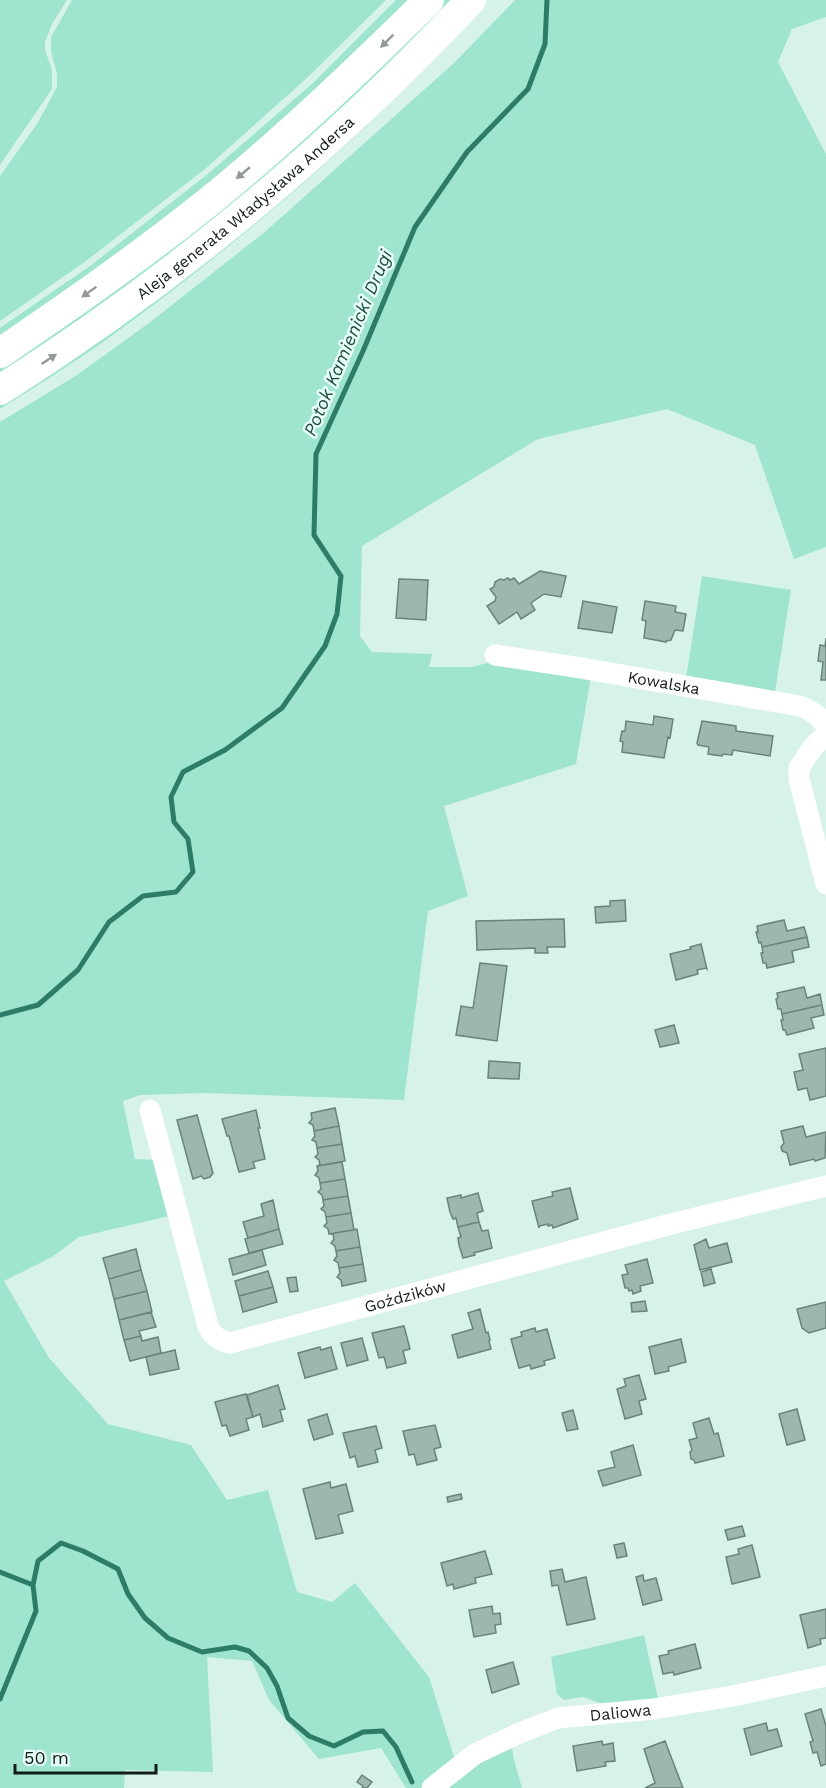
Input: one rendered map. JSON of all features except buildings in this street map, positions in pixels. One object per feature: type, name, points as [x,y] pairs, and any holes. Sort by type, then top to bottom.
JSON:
[{"type":"main road","name":"Aleja generała Władysława Andersa","points":[[0,353],[91,292],[206,204],[320,105],[429,0]]},
{"type":"main road","name":"Aleja generała Władysława Andersa","points":[[0,390],[108,318],[218,233],[327,142],[471,0]]},
{"type":"street","name":"Kowalska","points":[[495,655],[800,706],[809,709],[826,725]]},
{"type":"street","points":[[826,735],[799,768],[799,779],[826,884]]},
{"type":"street","name":"Goździków","points":[[150,1110],[208,1326],[212,1334],[230,1343],[671,1224],[826,1186]]},
{"type":"street","name":"Daliowa","points":[[432,1788],[476,1754],[517,1734],[558,1718],[654,1709],[733,1696],[826,1676]]},
{"type":"green space","points":[[0,0],[67,0],[52,24],[45,42],[45,50],[52,70],[52,89],[0,165]]},
{"type":"green space","points":[[72,0],[386,0],[308,77],[205,169],[86,261],[0,321],[0,176],[37,124],[57,87],[51,37]]},
{"type":"green space","points":[[396,0],[412,0],[363,50],[158,227],[0,339],[0,328],[90,266],[209,173],[313,83]]},
{"type":"green space","points":[[444,0],[455,0],[315,137],[122,292],[0,376],[0,367],[408,37]]},
{"type":"green space","points":[[515,0],[826,0],[826,17],[792,29],[778,62],[826,154],[826,547],[794,559],[755,445],[667,409],[538,439],[362,546],[360,636],[372,652],[432,654],[429,667],[472,667],[491,662],[591,676],[576,764],[444,806],[468,896],[428,911],[404,1100],[206,1093],[140,1095],[123,1101],[135,1159],[156,1160],[169,1216],[79,1237],[52,1257],[4,1281],[49,1358],[108,1424],[191,1445],[227,1500],[268,1490],[297,1592],[332,1602],[355,1583],[429,1677],[456,1763],[423,1788],[406,1788],[381,1748],[319,1759],[269,1700],[252,1661],[207,1657],[213,1772],[125,1770],[124,1788],[0,1788],[0,422],[77,375],[149,323],[266,231],[454,63]]},
{"type":"green space","points":[[374,115],[376,117],[276,207],[171,292],[99,345],[0,409],[0,404]]},
{"type":"green space","points":[[702,576],[791,590],[775,692],[686,678]]},
{"type":"green space","points":[[644,1635],[659,1703],[614,1708],[583,1697],[564,1700],[557,1694],[551,1657]]},
{"type":"green space","points":[[511,1741],[522,1788],[438,1788]]},
{"type":"waterway","name":"Potok Kamienicki Drugi","points":[[0,1015],[38,1005],[78,970],[109,922],[143,896],[176,892],[193,872],[188,839],[174,822],[171,797],[183,772],[225,750],[282,708],[325,646],[337,614],[341,576],[314,535],[316,454],[363,351],[415,227],[467,152],[528,89],[545,44],[547,0]]},
{"type":"waterway","points":[[33,1585],[38,1561],[61,1543],[83,1551],[118,1569],[128,1594],[145,1618],[168,1638],[202,1652],[235,1647],[249,1651],[267,1668],[277,1686],[288,1718],[309,1736],[334,1746],[363,1732],[383,1731],[396,1747],[412,1782]]},
{"type":"waterway","name":"Potok Kamienicki Drugi","points":[[0,1572],[33,1585],[36,1611],[0,1699]]}]
